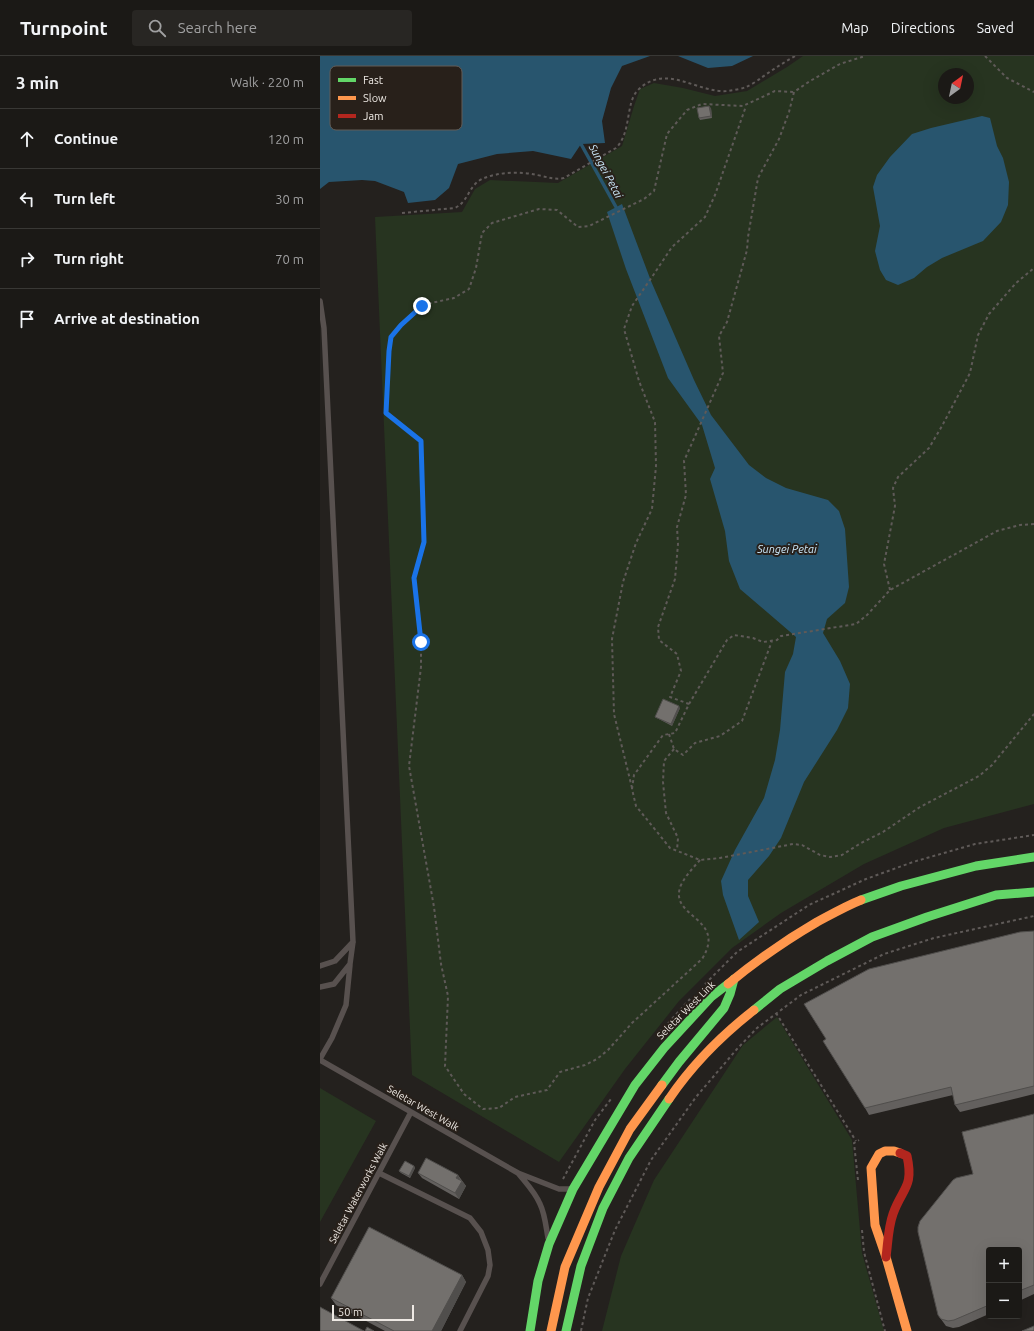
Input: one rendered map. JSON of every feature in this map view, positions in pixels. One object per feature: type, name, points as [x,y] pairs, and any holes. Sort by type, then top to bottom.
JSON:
[{"type":"main road","name":"Seletar West Link","points":[[530,1331],[538,1281],[549,1244],[573,1189],[635,1085],[664,1048],[711,998],[757,961],[802,930],[846,905],[902,886],[976,866],[1034,856]]},
{"type":"main road","points":[[566,1331],[581,1266],[603,1208],[628,1158],[678,1085],[710,1049],[730,1030],[780,989],[826,961],[872,937],[927,917],[996,895],[1034,892]]},
{"type":"main road","points":[[551,1331],[564,1267],[599,1187],[630,1129],[639,1116],[679,1062],[724,1008],[734,979]]},
{"type":"main road","points":[[886,1257],[893,1214],[909,1184],[911,1173],[907,1156],[894,1151],[885,1150],[879,1154],[871,1168],[875,1226],[886,1257],[907,1331]]},
{"type":"lane","points":[[320,301],[352,942],[346,1006],[332,1038],[320,1059]]},
{"type":"lane","points":[[320,966],[335,961],[352,942]]},
{"type":"lane","points":[[320,987],[334,984],[350,964]]},
{"type":"lane","name":"Seletar West Walk","points":[[320,1059],[518,1173],[559,1189],[573,1189]]},
{"type":"lane","name":"Seletar Waterworks Walk","points":[[320,1284],[411,1112]]},
{"type":"lane","points":[[379,1173],[470,1218],[481,1232],[488,1250],[490,1265],[488,1276],[460,1331]]},
{"type":"lane","name":"Seletar West Walk","points":[[518,1173],[540,1202],[543,1210],[549,1244]]},
{"type":"path","points":[[402,213],[445,210],[462,204],[472,187],[481,180],[501,174],[516,172],[535,174],[557,180],[564,178],[616,148],[622,142],[632,100],[637,91],[648,82],[660,79],[679,80],[705,88],[726,91],[746,87],[794,56]]},
{"type":"path","points":[[700,860],[688,874],[681,886],[679,898],[683,907],[707,930],[710,941],[702,958],[632,1024],[608,1050],[597,1059],[585,1065],[560,1072],[547,1090],[515,1097],[499,1108],[483,1109],[464,1094],[445,1066],[448,996],[441,964],[434,907],[409,766],[421,667],[421,642],[414,578],[424,542],[421,441],[386,413],[391,337],[401,325],[422,306],[454,298],[469,289],[476,268],[482,233],[492,224],[539,209],[558,210],[578,227],[589,226],[644,199],[654,190],[667,134],[687,110],[702,104],[743,106],[775,91],[794,92],[840,64],[865,56]]},
{"type":"path","points":[[985,56],[1007,78],[1034,92]]},
{"type":"path","points":[[689,704],[670,697],[681,671],[677,654],[659,640],[658,627],[675,579],[678,544],[677,527],[686,496],[684,461],[723,373],[719,336],[727,322],[747,250],[758,178],[779,139],[794,92]]},
{"type":"path","points":[[746,105],[715,195],[705,217],[672,248],[632,306],[624,330],[639,381],[655,422],[656,466],[652,509],[636,543],[623,582],[612,639],[614,714],[636,806],[670,848],[700,860],[720,858],[793,844],[802,845],[820,855],[830,857],[842,855],[883,832],[920,807],[979,776],[992,765],[1034,714]]},
{"type":"path","points":[[890,590],[884,564],[895,506],[893,488],[898,477],[929,448],[942,426],[970,373],[978,335],[989,314],[1016,283],[1034,268]]},
{"type":"path","points":[[632,790],[634,775],[663,735],[675,733],[689,704],[726,640],[734,635],[753,638],[763,642],[772,641],[777,640],[781,636],[856,624],[867,616],[890,590],[997,531],[1020,525],[1034,524]]},
{"type":"path","points":[[669,734],[674,749],[683,755],[695,743],[720,736],[742,720],[772,641]]},
{"type":"path","points":[[674,749],[664,761],[663,782],[666,813],[678,838],[677,850]]},
{"type":"path","points":[[581,1331],[588,1298],[615,1230],[651,1160],[696,1097],[757,1028],[801,995],[884,954],[934,938],[1034,916]]},
{"type":"path","points":[[776,1013],[856,1141]]},
{"type":"green space","points":[[803,56],[1034,56],[1034,804],[944,828],[864,864],[781,913],[732,948],[679,1001],[625,1069],[559,1162],[412,1075],[375,217],[462,212],[475,189],[490,180],[558,183],[622,146],[640,89],[654,83],[715,96],[747,91]]},
{"type":"green space","points":[[777,1017],[852,1140],[862,1253],[884,1331],[602,1331],[621,1256],[654,1180],[743,1045]]},
{"type":"green space","points":[[320,1088],[376,1121],[320,1222]]},
{"type":"water","points":[[320,56],[650,56],[622,66],[611,88],[602,121],[605,143],[581,144],[571,159],[533,151],[497,154],[458,164],[449,188],[435,200],[408,203],[404,192],[375,181],[362,180],[329,182],[320,189]]},
{"type":"water","points":[[678,56],[753,56],[732,66],[708,68]]},
{"type":"water","points":[[982,116],[990,118],[997,146],[1003,158],[1009,182],[1008,205],[1001,222],[983,241],[942,258],[927,267],[914,278],[898,285],[886,280],[880,270],[875,251],[880,226],[873,187],[877,175],[890,157],[912,134]]},
{"type":"water","name":"Sungei Petai","points":[[622,204],[651,281],[694,380],[711,415],[749,465],[766,478],[786,488],[828,500],[839,511],[845,529],[849,587],[845,603],[827,619],[823,633],[840,661],[850,684],[848,708],[837,730],[804,782],[781,838],[769,856],[748,880],[748,896],[759,922],[739,940],[723,895],[721,881],[735,850],[764,798],[775,760],[780,730],[785,672],[793,654],[796,637],[740,589],[729,561],[725,531],[710,479],[715,468],[702,425],[668,378],[626,269],[607,212]]},
{"type":"building","points":[[709,106],[711,116],[699,118],[697,108]]},
{"type":"building","points":[[663,699],[679,706],[671,724],[655,717]]},
{"type":"building","points":[[1034,931],[1034,1086],[955,1105],[951,1087],[865,1108],[823,1041],[826,1039],[804,1004],[869,969],[1020,932]]},
{"type":"building","points":[[1034,1114],[1034,1285],[1022,1290],[1022,1247],[986,1247],[986,1306],[954,1320],[948,1321],[941,1319],[938,1315],[918,1227],[920,1221],[953,1180],[973,1174],[962,1132]]},
{"type":"building","points":[[426,1158],[458,1175],[456,1178],[462,1181],[455,1193],[418,1173]]},
{"type":"building","points":[[405,1161],[414,1166],[409,1176],[399,1171]]},
{"type":"building","points":[[369,1227],[462,1275],[432,1331],[394,1331],[331,1298]]},
{"type":"building","points":[[320,1307],[364,1331],[320,1331]]},
{"type":"building","points":[[1034,1326],[1034,1331],[1022,1331]]},
{"type":"building","points":[[367,1327],[374,1331],[365,1331]]},
{"type":"waterway","name":"Sungei Petai","points":[[581,144],[616,207]]},
{"type":"traffic: fast","points":[[861,900],[901,886],[976,866],[1034,857]]},
{"type":"traffic: fast","points":[[754,1010],[780,989],[827,961],[872,937],[927,917],[996,895],[1034,892]]},
{"type":"traffic: fast","points":[[662,1085],[724,1008],[734,979]]},
{"type":"traffic: fast","points":[[530,1331],[538,1281],[549,1244],[573,1189],[635,1085],[664,1048],[711,997],[728,984]]},
{"type":"traffic: fast","points":[[566,1331],[581,1266],[603,1208],[629,1158],[669,1099]]},
{"type":"traffic: slow","points":[[728,984],[760,959],[794,936],[844,907],[861,900]]},
{"type":"traffic: slow","points":[[669,1099],[687,1074],[708,1051],[754,1010]]},
{"type":"traffic: slow","points":[[551,1331],[565,1267],[599,1187],[630,1129],[662,1085]]},
{"type":"traffic: slow","points":[[900,1153],[885,1151],[879,1154],[871,1168],[875,1225],[886,1257],[907,1331]]},
{"type":"traffic: jam","points":[[886,1257],[891,1219],[896,1205],[906,1187],[909,1175],[907,1156],[900,1153]]},
{"type":"route","points":[[421,642],[414,578],[424,542],[421,441],[386,413],[391,337],[401,325],[422,306]]}]
